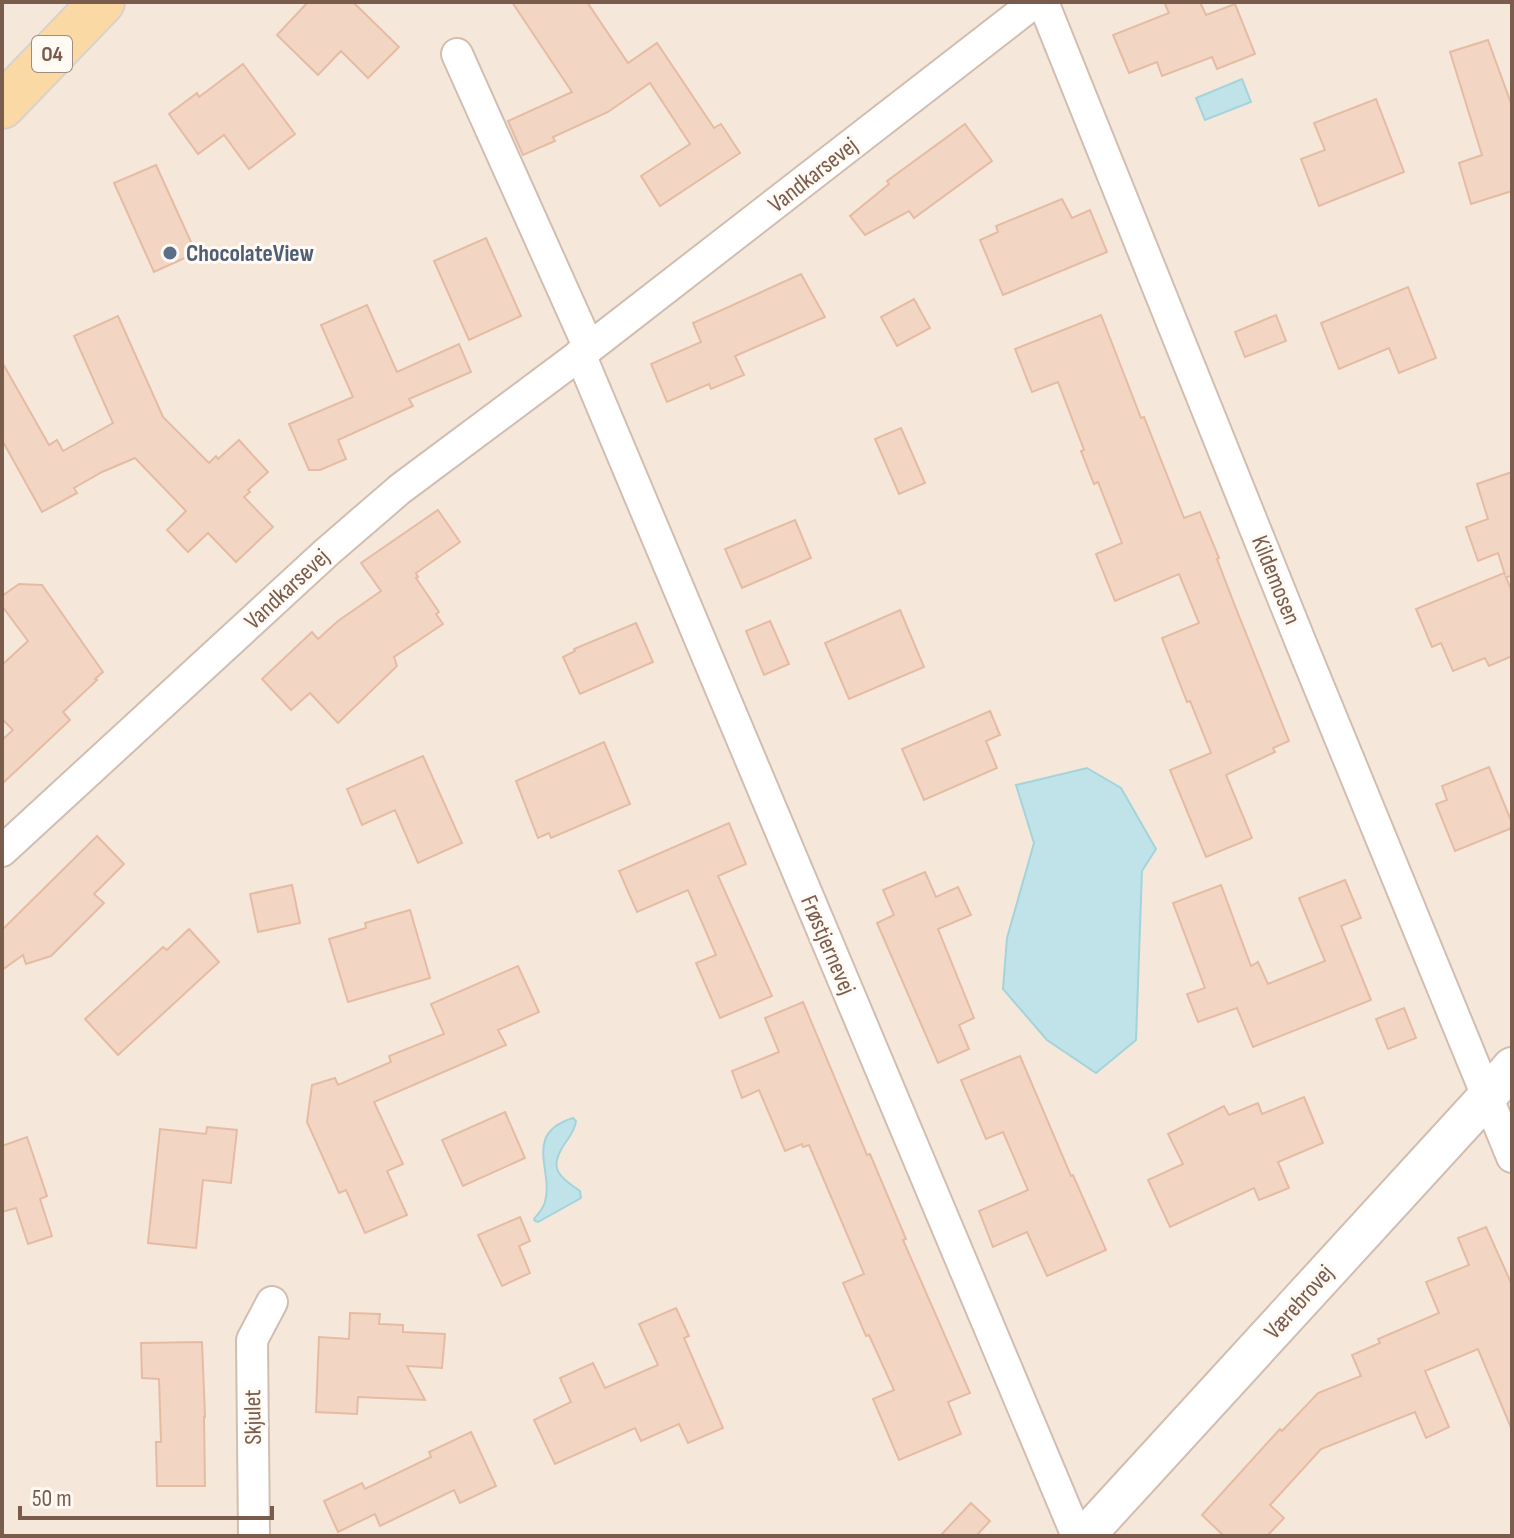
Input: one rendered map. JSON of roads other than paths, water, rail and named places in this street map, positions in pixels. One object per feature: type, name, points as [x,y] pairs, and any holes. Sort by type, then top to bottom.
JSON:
[{"type":"main road","name":"O4","points":[[2,106],[102,2]]},
{"type":"street","name":"Vandkarsevej","points":[[2,851],[327,552],[400,489],[585,351],[1035,2]]},
{"type":"street","name":"Kildemosen","points":[[1043,2],[1512,1157]]},
{"type":"street","points":[[457,54],[585,351]]},
{"type":"street","name":"Frøstjernevej","points":[[585,351],[1077,1536]]},
{"type":"street","name":"Værebrovej","points":[[1085,1536],[1512,1067]]},
{"type":"street","name":"Skjulet","points":[[254,1536],[252,1340],[272,1302]]},
{"type":"water","points":[[1242,79],[1251,102],[1205,120],[1196,98]]},
{"type":"water","points":[[1087,768],[1121,788],[1156,849],[1142,871],[1136,1040],[1096,1073],[1047,1040],[1003,989],[1007,938],[1034,843],[1016,785]]},
{"type":"water","points":[[573,1118],[576,1121],[574,1129],[556,1163],[565,1180],[580,1191],[581,1198],[535,1221],[544,1205],[547,1190],[544,1143],[548,1133]]},
{"type":"place","name":"ChocolateView","points":[[170,253]]}]
